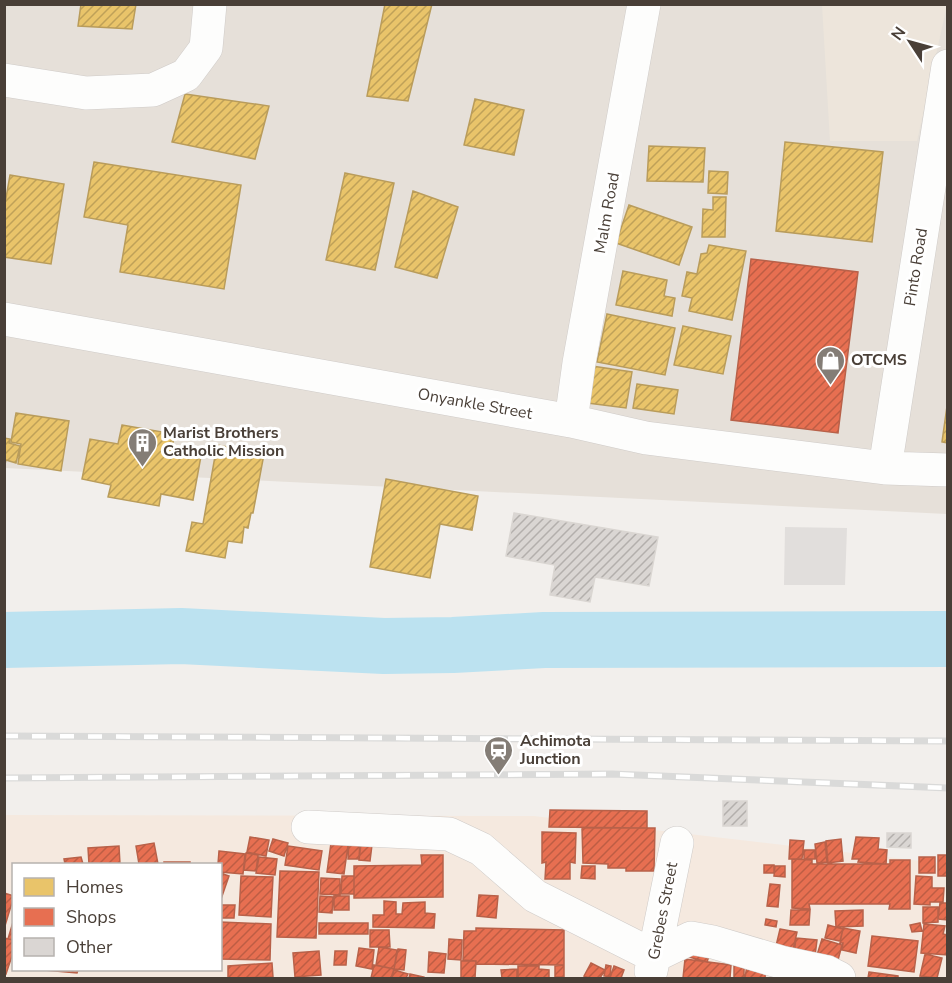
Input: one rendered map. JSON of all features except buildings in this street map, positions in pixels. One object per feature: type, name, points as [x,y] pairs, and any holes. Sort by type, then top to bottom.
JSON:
[{"type":"street","points":[[4,80],[86,93],[153,90],[186,75],[206,48],[210,4]]},
{"type":"street","name":"Malm Road","points":[[571,421],[579,363],[644,4]]},
{"type":"street","name":"Pinto Road","points":[[885,468],[948,66]]},
{"type":"street","name":"Onyankle Street","points":[[4,319],[571,421],[646,438],[885,468],[948,470]]},
{"type":"street","points":[[308,827],[449,834],[481,849],[535,896],[652,967],[691,938],[827,972],[839,978]]},
{"type":"street","name":"Grebes Street","points":[[652,967],[677,843]]},
{"type":"shaded area","points":[[822,4],[947,5],[917,141],[830,141]]},
{"type":"shaded area","points":[[5,5],[947,5],[947,514],[5,468]]},
{"type":"shaded area","points":[[785,527],[847,528],[845,585],[784,585]]},
{"type":"shaded area","points":[[5,815],[534,816],[947,864],[947,978],[5,978]]},
{"type":"waterway","points":[[4,640],[181,636],[384,646],[544,640],[948,639]]},
{"type":"railway","points":[[4,736],[948,741]]},
{"type":"railway","points":[[4,778],[612,774],[948,788]]},
{"type":"place","name":"OTCMS","points":[[830,386]]},
{"type":"place","name":"Marist Brothers Catholic Mission","points":[[142,468]]},
{"type":"place","name":"Achimota Junction","points":[[499,776]]}]
